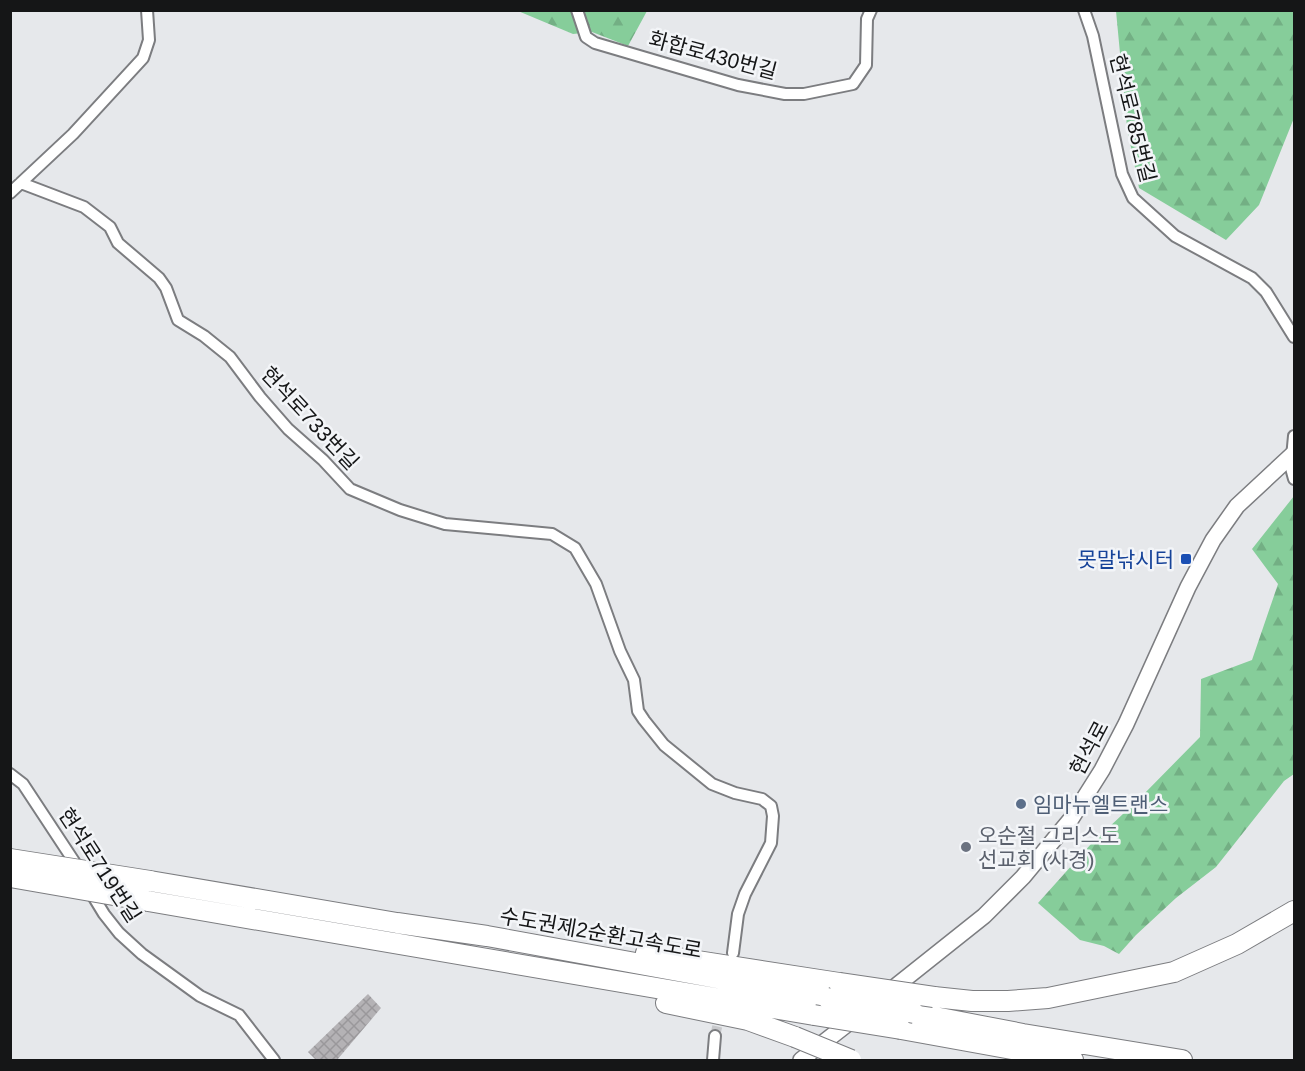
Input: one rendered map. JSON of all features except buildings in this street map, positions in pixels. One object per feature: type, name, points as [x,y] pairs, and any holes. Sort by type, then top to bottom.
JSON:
[{"type":"highway","name":"수도권제2순환고속도로","points":[[10,859],[487,936],[649,953],[833,991]]},
{"type":"highway","points":[[10,877],[1073,1060]]},
{"type":"highway","points":[[833,991],[999,1001],[1048,998],[1174,972],[1237,944],[1294,911]]},
{"type":"highway","points":[[341,935],[748,1020],[795,1036],[851,1060]]},
{"type":"highway","points":[[833,991],[914,1012],[1023,1034],[1182,1060]]},
{"type":"street","points":[[10,194],[73,134],[143,58],[149,40],[147,10]]},
{"type":"street","name":"화합로430번길","points":[[577,10],[586,37],[595,43],[738,85],[795,94],[832,90],[853,84],[866,65],[867,19],[871,10]]},
{"type":"street","name":"현석로785번길","points":[[1084,10],[1093,36],[1122,174],[1133,198],[1174,236],[1252,278],[1266,292],[1294,337]]},
{"type":"street","name":"현석로733번길","points":[[21,183],[84,207],[110,227],[118,243],[159,278],[166,288],[178,320],[204,336],[230,357],[288,429],[323,460],[350,489],[400,510],[445,524],[552,534],[575,548],[596,584],[620,651],[634,680],[638,711],[644,720],[664,745],[712,784],[735,793],[762,798],[771,806],[774,816],[771,843],[741,904],[733,953]]},
{"type":"street","points":[[1294,436],[1291,468],[1294,479]]},
{"type":"street","name":"현석로","points":[[801,1060],[984,916],[1044,854],[1076,812],[1102,770],[1144,686],[1188,587],[1213,540],[1237,506],[1294,453]]},
{"type":"street","name":"현석로719번길","points":[[10,774],[23,784],[78,868],[104,914],[119,933],[171,977],[200,996],[239,1015],[274,1060]]},
{"type":"street","points":[[713,1060],[715,1036]]},
{"type":"green space","points":[[518,11],[647,11],[628,46],[592,32],[573,34]]},
{"type":"green space","points":[[1116,11],[1294,11],[1294,118],[1259,205],[1226,240],[1139,188],[1127,127]]},
{"type":"green space","points":[[1294,496],[1294,774],[1284,781],[1216,867],[1176,898],[1119,954],[1104,946],[1080,940],[1038,903],[1091,844],[1200,737],[1201,679],[1252,660],[1278,584],[1252,549]]},
{"type":"tunnel","points":[[715,1036],[721,1010]]},
{"type":"place","name":"못말낚시터","points":[[1186,559]]},
{"type":"place","name":"임마뉴엘트랜스","points":[[1021,804]]},
{"type":"place","name":"오순절 그리스도 선교회 (사경)","points":[[966,847]]}]
